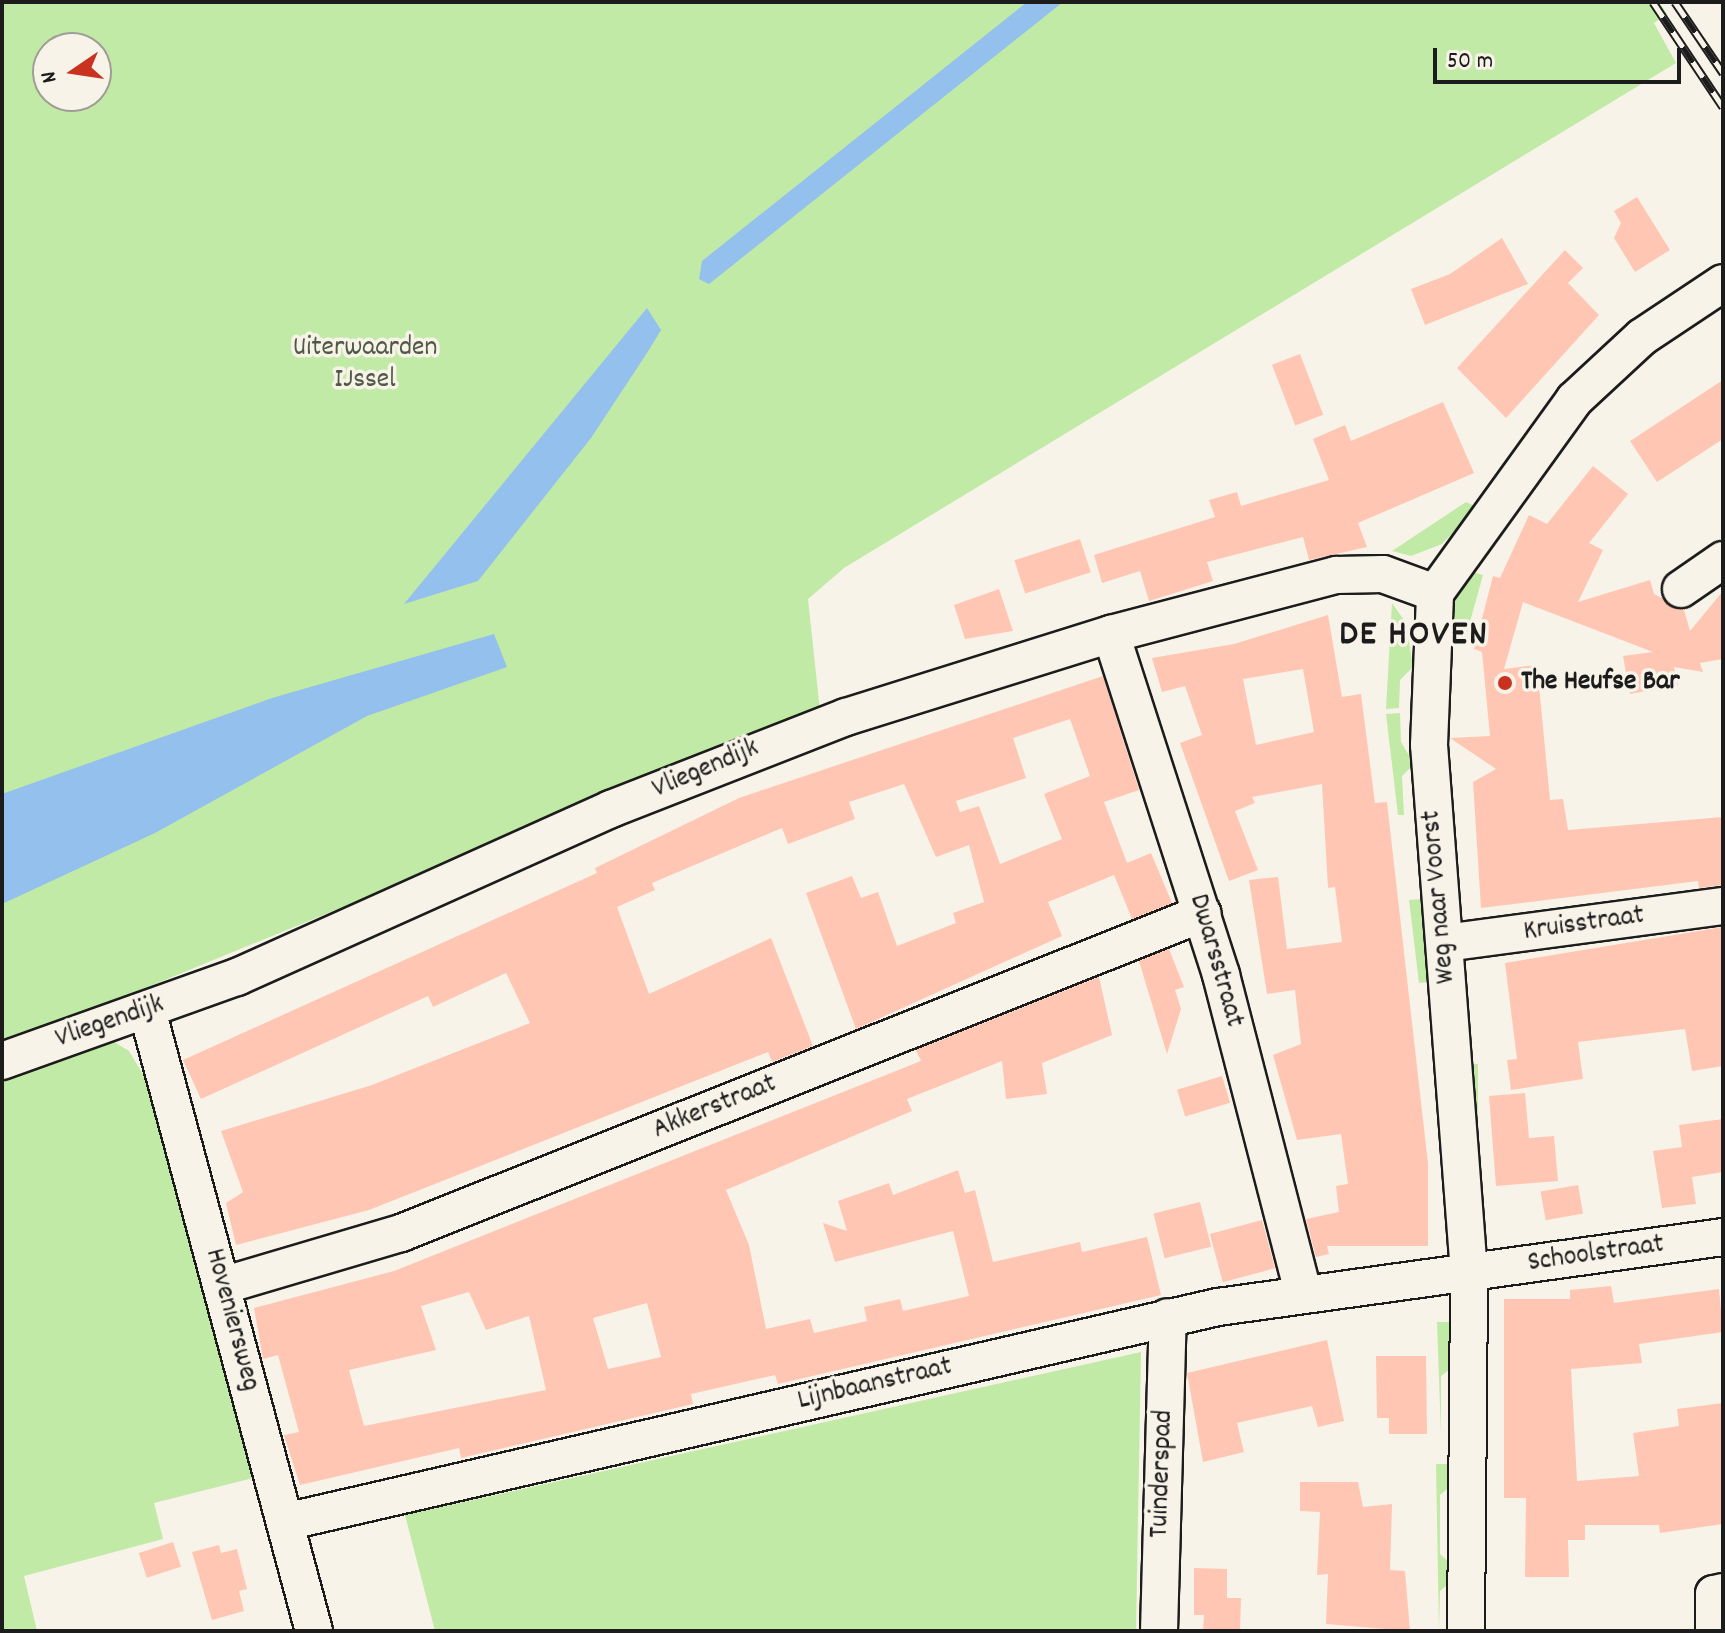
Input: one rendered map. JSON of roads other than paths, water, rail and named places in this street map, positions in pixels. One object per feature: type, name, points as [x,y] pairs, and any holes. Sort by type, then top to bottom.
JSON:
[{"type":"street","points":[[1435,593],[1574,400],[1642,337],[1723,283]]},
{"type":"street","points":[[1681,589],[1723,560]]},
{"type":"street","name":"Vliegendijk","points":[[2,1061],[275,962],[782,738],[1111,634],[1345,574],[1402,578],[1435,593]]},
{"type":"street","name":"Weg naar Voorst","points":[[1435,593],[1427,702],[1469,1273],[1466,1631]]},
{"type":"street","name":"Dwarsstraat","points":[[1111,634],[1203,913],[1303,1293]]},
{"type":"street","name":"Kruisstraat","points":[[1445,943],[1723,906]]},
{"type":"street","name":"Akkerstraat","points":[[222,1286],[401,1233],[1203,913]]},
{"type":"street","name":"Hoveniersweg","points":[[147,1010],[314,1631]]},
{"type":"street","name":"Schoolstraat","points":[[1469,1273],[1723,1237]]},
{"type":"street","name":"Lijnbaanstraat","points":[[285,1522],[1168,1317],[1303,1293],[1469,1273]]},
{"type":"street","name":"Tuinderspad","points":[[1159,1631],[1168,1317]]},
{"type":"street","points":[[1714,1631],[1714,1594],[1723,1592]]},
{"type":"water","points":[[1027,2],[1063,2],[709,284],[699,279],[702,261]]},
{"type":"water","points":[[647,308],[661,330],[647,353],[591,438],[478,581],[404,604]]},
{"type":"water","points":[[494,634],[507,667],[367,716],[155,833],[2,904],[2,794],[272,698]]},
{"type":"railway","points":[[1653,2],[1723,107]]},
{"type":"railway","points":[[1675,2],[1723,73]]},
{"type":"place","name":"The Heufse Bar","points":[[1505,683]]},
{"type":"district","name":"DE HOVEN","points":[[1414,637]]},
{"type":"park label","name":"Uiterwaarden IJssel","points":[[365,365]]}]
